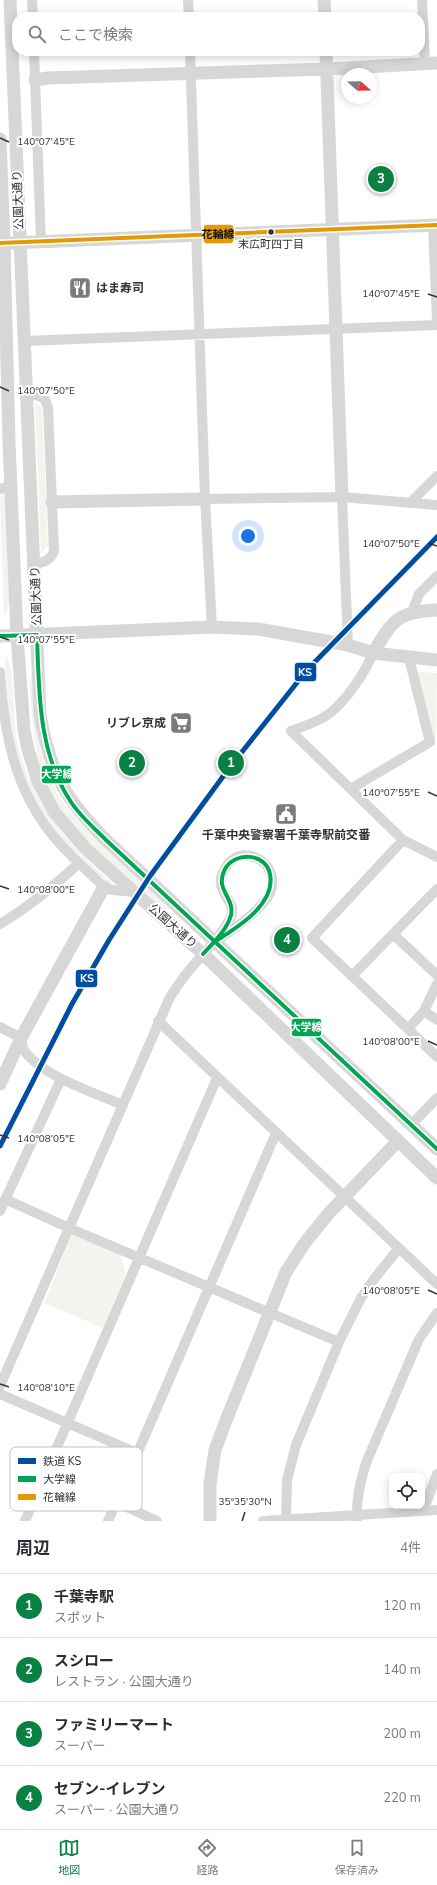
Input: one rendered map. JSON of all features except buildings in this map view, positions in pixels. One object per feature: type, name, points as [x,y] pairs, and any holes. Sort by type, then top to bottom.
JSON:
[{"type":"street","name":"公園大通り","points":[[10,0],[12,49]]},
{"type":"street","points":[[32,0],[33,12]]},
{"type":"street","points":[[188,0],[189,12]]},
{"type":"street","points":[[324,0],[325,12]]},
{"type":"street","points":[[422,0],[424,12]]},
{"type":"street","points":[[35,80],[48,78],[327,69],[431,63],[425,21]]},
{"type":"street","name":"公園大通り","points":[[12,56],[35,564],[40,715],[43,732],[58,776],[68,796],[81,814],[106,840],[216,941],[437,1149]]},
{"type":"street","points":[[34,56],[41,242]]},
{"type":"street","points":[[190,56],[205,499],[212,627]]},
{"type":"street","points":[[326,56],[348,645]]},
{"type":"street","name":"公園大通り","points":[[0,139],[5,487],[24,730],[38,782],[56,813],[72,834],[99,861],[136,892],[203,954],[437,1178]]},
{"type":"street","points":[[2,243],[435,225],[437,320]]},
{"type":"street","points":[[24,341],[437,325]]},
{"type":"street","points":[[27,392],[44,398],[48,407],[53,554],[46,561],[35,564]]},
{"type":"street","points":[[410,503],[437,476]]},
{"type":"street","points":[[52,502],[342,497],[437,505]]},
{"type":"street","points":[[412,612],[419,594],[437,576]]},
{"type":"street","points":[[437,610],[412,612],[401,616],[389,628],[373,653],[367,667],[330,713],[314,723],[291,731],[352,788],[403,840],[437,856]]},
{"type":"street","points":[[0,636],[212,627],[275,631],[348,645],[373,653],[437,660]]},
{"type":"street","points":[[352,788],[430,742],[408,658]]},
{"type":"street","points":[[0,672],[2,710],[6,735],[12,760],[27,797],[53,836],[104,886],[112,890],[136,892]]},
{"type":"street","points":[[403,840],[312,938],[437,1057]]},
{"type":"street","points":[[0,1386],[123,1105],[158,1021],[173,992],[203,954],[216,941],[235,929],[263,903],[270,893],[272,875],[269,866],[263,860],[254,857],[237,857],[230,862],[224,870],[221,886],[230,903],[232,914],[216,941]]},
{"type":"street","points":[[0,924],[22,911],[79,863]]},
{"type":"street","points":[[0,1084],[21,1038],[104,886]]},
{"type":"street","points":[[352,976],[437,889]]},
{"type":"street","points":[[393,934],[437,975]]},
{"type":"street","points":[[408,1029],[424,1011],[437,984]]},
{"type":"street","points":[[424,1011],[437,1020]]},
{"type":"street","points":[[158,1021],[437,1284]]},
{"type":"street","points":[[0,1027],[21,1038]]},
{"type":"street","points":[[21,1038],[23,1050],[38,1064],[61,1079],[123,1105]]},
{"type":"street","points":[[57,1447],[218,1078]]},
{"type":"street","points":[[0,1211],[61,1079]]},
{"type":"street","points":[[411,1125],[437,1098]]},
{"type":"street","points":[[140,1447],[276,1133]]},
{"type":"street","points":[[210,1521],[210,1484],[215,1450],[286,1272],[304,1244],[345,1196],[398,1141]]},
{"type":"street","points":[[5,1199],[69,1228],[140,1256],[339,1342]]},
{"type":"street","points":[[286,1520],[288,1480],[296,1446],[339,1342],[361,1298],[399,1248]]},
{"type":"street","points":[[357,1518],[360,1484],[366,1463],[419,1339],[437,1313]]},
{"type":"street","points":[[0,1394],[123,1447]]},
{"type":"street","points":[[423,1511],[437,1474]]},
{"type":"street","points":[[263,1521],[357,1518],[437,1510]]},
{"type":"street","points":[[25,1521],[29,1511]]},
{"type":"street","points":[[108,1521],[112,1511]]},
{"type":"street","points":[[135,1511],[157,1521]]},
{"type":"shaded area","points":[[35,402],[42,408],[48,546],[41,552]]},
{"type":"shaded area","points":[[5,492],[9,604],[4,617],[0,496]]},
{"type":"shaded area","points":[[5,655],[9,662],[13,683],[17,741],[25,769],[37,796],[53,821],[81,854],[115,886],[96,872],[59,835],[42,812],[29,789],[13,739],[6,684]]},
{"type":"shaded area","points":[[32,672],[36,729],[42,756],[57,793],[70,812],[85,828],[166,905],[167,907],[165,911],[162,910],[98,852],[56,803],[44,778],[34,734],[30,694]]},
{"type":"shaded area","points":[[419,672],[437,673],[436,743],[416,676]]},
{"type":"shaded area","points":[[76,1236],[120,1254],[126,1273],[103,1328],[44,1303],[71,1237]]},
{"type":"rail line","name":"KS","points":[[0,1146],[72,1004],[109,940],[150,876],[230,767],[307,670],[437,537]]},
{"type":"transit line","name":"花輪線","points":[[0,243],[437,225]]},
{"type":"transit line","name":"大学線","points":[[0,636],[37,635],[40,700],[46,742],[60,783],[71,802],[87,822],[437,1149]]},
{"type":"transit line","name":"大学線","points":[[203,954],[223,931],[231,915],[230,903],[223,888],[222,882],[222,876],[225,869],[236,859],[243,857],[257,858],[263,862],[270,874],[270,885],[267,895],[254,914],[235,929],[216,941]]},
{"type":"place","name":"ファミリーマート","points":[[381,179]]},
{"type":"place","name":"末広町四丁目","points":[[271,232]]},
{"type":"place","name":"はま寿司","points":[[80,288]]},
{"type":"place","name":"リブレ京成","points":[[181,723]]},
{"type":"place","name":"スシロー","points":[[132,763]]},
{"type":"place","name":"千葉寺駅","points":[[231,763]]},
{"type":"place","name":"千葉中央警察署千葉寺駅前交番","points":[[286,814]]},
{"type":"place","name":"セブン-イレブン","points":[[287,940]]}]
